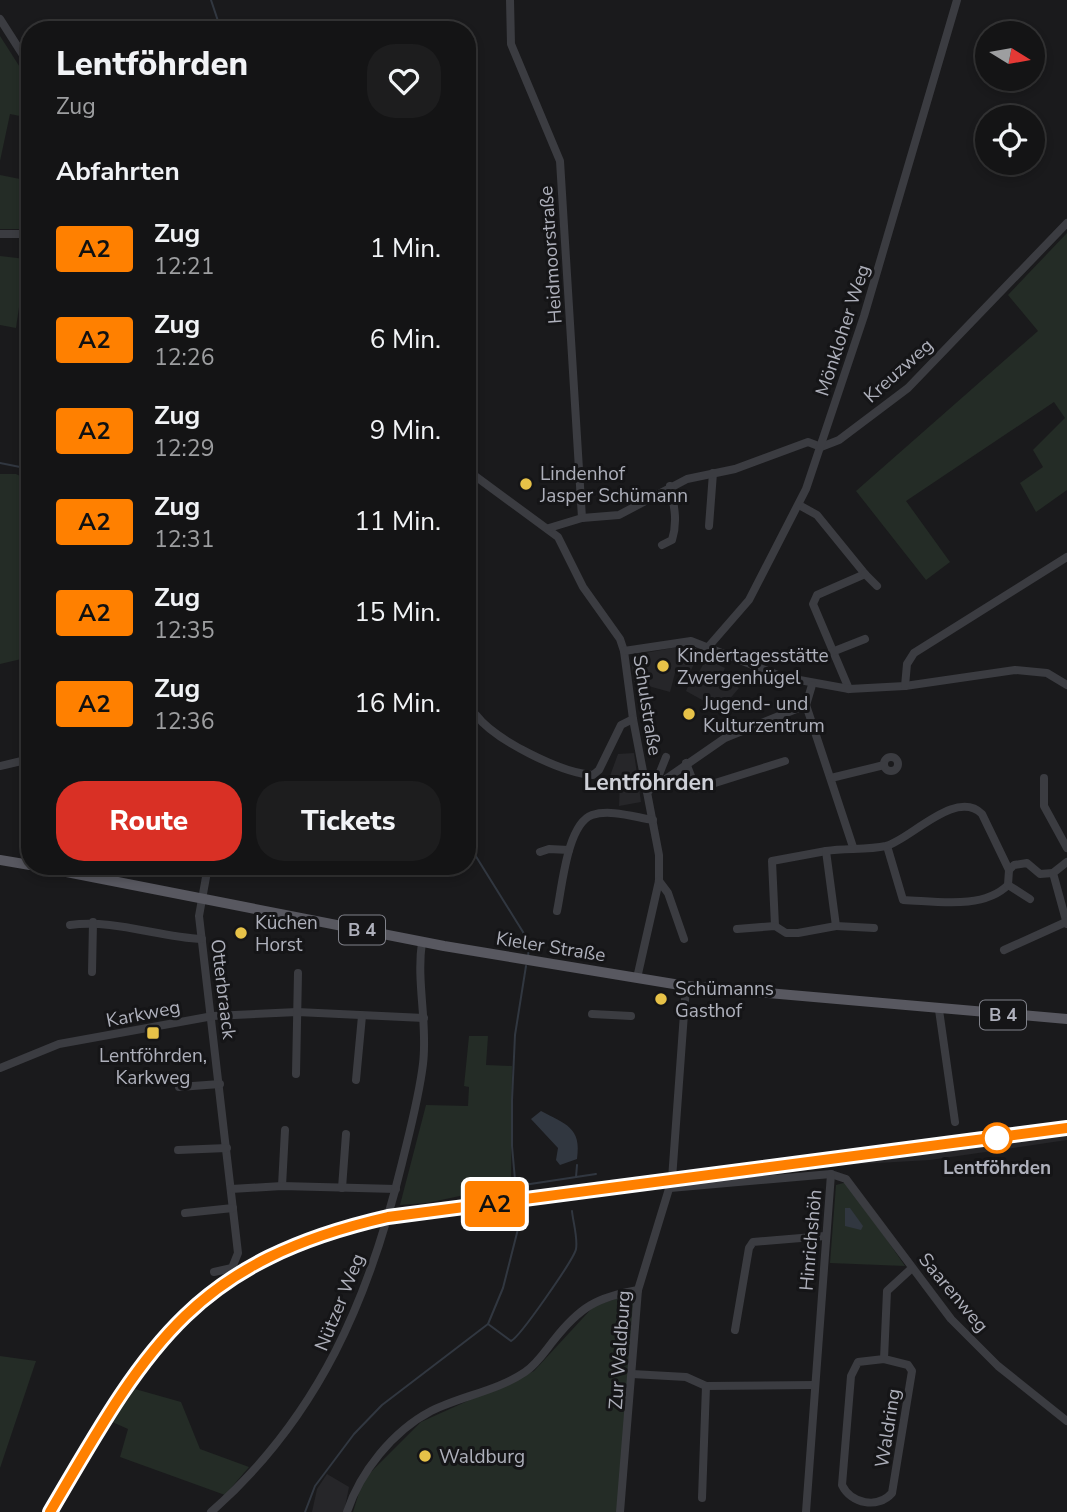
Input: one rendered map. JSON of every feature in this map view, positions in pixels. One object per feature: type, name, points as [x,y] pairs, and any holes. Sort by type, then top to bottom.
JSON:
[{"type":"main road","points":[[0,860],[21,864]]},
{"type":"main road","name":"Kieler Straße","points":[[110,875],[202,898],[422,942],[686,986],[1067,1019]]},
{"type":"street","name":"Heidmoorstraße","points":[[510,0],[511,44],[559,161],[583,518]]},
{"type":"street","name":"Mönkloher Weg","points":[[709,646],[749,600],[799,505],[864,316],[957,0]]},
{"type":"street","points":[[0,19],[21,52]]},
{"type":"street","name":"Kreuzweg","points":[[549,528],[583,518],[619,515],[687,479],[758,461],[808,442],[821,447],[839,440],[908,388],[1067,223]]},
{"type":"street","points":[[0,234],[21,234]]},
{"type":"street","points":[[709,526],[713,473]]},
{"type":"street","name":"Schulstraße","points":[[476,479],[549,528],[565,547],[583,587],[613,629],[624,651],[633,719],[650,790],[659,855],[659,881],[637,978]]},
{"type":"street","points":[[662,545],[672,540],[674,533],[674,505],[670,486]]},
{"type":"street","points":[[799,505],[817,515],[877,586]]},
{"type":"street","points":[[905,686],[907,664],[914,653],[1067,557]]},
{"type":"street","points":[[849,689],[813,604],[817,595],[865,575]]},
{"type":"street","points":[[832,652],[865,639]]},
{"type":"street","points":[[624,651],[681,641],[709,646],[757,668],[812,685],[849,689],[905,686],[1015,670],[1042,672],[1067,685]]},
{"type":"street","points":[[812,685],[806,705],[853,847]]},
{"type":"street","points":[[650,790],[725,738],[806,705]]},
{"type":"street","points":[[476,715],[496,735],[573,772],[593,775],[599,770],[621,725],[633,719]]},
{"type":"street","points":[[650,790],[666,757]]},
{"type":"street","points":[[0,766],[21,761]]},
{"type":"street","points":[[686,763],[696,789],[785,761]]},
{"type":"street","points":[[831,778],[884,765]]},
{"type":"street","points":[[1044,778],[1044,806],[1067,848]]},
{"type":"street","points":[[775,926],[772,861],[853,847],[887,846],[930,820],[965,806],[976,808],[982,814],[1009,870],[1008,885],[1001,892],[978,899],[903,900],[887,846]]},
{"type":"street","points":[[557,911],[569,850],[575,834],[591,816],[610,813],[653,820]]},
{"type":"street","points":[[540,852],[550,849],[569,850]]},
{"type":"street","points":[[826,851],[836,926]]},
{"type":"street","points":[[1009,870],[1014,865],[1027,863],[1040,874],[1053,873],[1067,862]]},
{"type":"street","points":[[1004,950],[1067,923],[1053,873]]},
{"type":"street","name":"Otterbraack","points":[[206,875],[199,916],[213,1016],[236,1260],[225,1272],[214,1272]]},
{"type":"street","name":"Schulstraße","points":[[659,881],[668,893],[684,939]]},
{"type":"street","points":[[1008,885],[1030,899]]},
{"type":"street","points":[[92,972],[93,922]]},
{"type":"street","points":[[70,925],[93,922],[173,937],[202,939]]},
{"type":"street","points":[[737,929],[775,926],[786,933],[798,933],[836,926],[874,928]]},
{"type":"street","name":"Nützer Weg","points":[[211,1512],[274,1445],[335,1358],[369,1276],[396,1189],[420,1089],[424,1018],[420,990],[422,942]]},
{"type":"street","points":[[296,1074],[298,973]]},
{"type":"street","name":"Zur Waldburg","points":[[620,1512],[638,1290],[670,1188],[686,986]]},
{"type":"street","points":[[939,1010],[955,1122]]},
{"type":"street","name":"Karkweg","points":[[0,1068],[59,1044],[213,1016],[297,1012],[424,1018]]},
{"type":"street","points":[[592,1014],[631,1016]]},
{"type":"street","points":[[356,1080],[362,1016]]},
{"type":"street","points":[[179,1087],[219,1084]]},
{"type":"street","points":[[282,1186],[285,1130]]},
{"type":"street","points":[[342,1188],[346,1134]]},
{"type":"street","points":[[178,1150],[227,1147]]},
{"type":"street","name":"Hinrichshöh","points":[[670,1188],[831,1174],[806,1512]]},
{"type":"street","name":"Saarenweg","points":[[831,1174],[850,1181],[951,1319],[998,1366],[1067,1421]]},
{"type":"street","points":[[231,1189],[282,1186],[396,1189]]},
{"type":"street","points":[[185,1213],[233,1208]]},
{"type":"street","points":[[735,1330],[749,1248],[753,1242],[825,1236]]},
{"type":"street","name":"Waldring","points":[[884,1359],[887,1291],[912,1268]]},
{"type":"street","points":[[347,1512],[368,1468],[395,1439],[418,1420],[432,1410],[525,1372],[592,1301],[638,1290]]},
{"type":"street","name":"Waldring","points":[[884,1359],[908,1365],[912,1371],[892,1493],[881,1502],[867,1507],[846,1493],[842,1485],[850,1387],[858,1362],[884,1359]]},
{"type":"street","points":[[632,1374],[686,1377],[705,1386],[815,1385]]},
{"type":"street","points":[[702,1498],[705,1386]]},
{"type":"shaded area","points":[[0,36],[21,69],[21,116],[10,114],[0,161]]},
{"type":"shaded area","points":[[0,175],[21,179],[21,229],[0,229]]},
{"type":"shaded area","points":[[1067,233],[1067,490],[1036,512],[1020,483],[1043,467],[1033,450],[1065,418],[1054,402],[906,501],[950,562],[926,580],[856,491],[1038,331],[1008,295]]},
{"type":"shaded area","points":[[0,256],[21,258],[21,294],[16,328],[0,325]]},
{"type":"shaded area","points":[[0,474],[16,474],[21,476],[21,659],[0,664]]},
{"type":"shaded area","name":"Kindertagesstätte Zwergenhügel","points":[[683,646],[696,648],[696,659],[688,677],[675,673],[670,692],[634,682],[631,659],[634,655]]},
{"type":"shaded area","name":"Kindertagesstätte Zwergenhügel","points":[[706,659],[725,668],[720,679],[739,688],[721,709],[710,704],[708,707],[704,705],[704,701],[686,691],[694,673],[698,674]]},
{"type":"shaded area","points":[[634,753],[641,802],[619,806],[620,782],[610,776],[618,754]]},
{"type":"shaded area","points":[[469,1036],[488,1036],[486,1065],[512,1066],[511,1185],[427,1203],[400,1205],[426,1105],[468,1106],[469,1087],[464,1086]]},
{"type":"shaded area","points":[[541,1111],[564,1123],[574,1133],[578,1148],[577,1159],[560,1165],[556,1160],[558,1148],[531,1119]]},
{"type":"shaded area","points":[[1067,1123],[1067,1140],[930,1160],[808,1167],[678,1182],[680,1174],[733,1168],[733,1164]]},
{"type":"shaded area","points":[[847,1182],[905,1266],[830,1263],[836,1185]]},
{"type":"shaded area","points":[[845,1208],[850,1208],[863,1226],[861,1230],[845,1226]]},
{"type":"shaded area","points":[[634,1293],[627,1417],[617,1512],[353,1512],[363,1480],[421,1422],[534,1371],[594,1306]]},
{"type":"shaded area","points":[[0,1356],[36,1361],[0,1468]]},
{"type":"shaded area","points":[[128,1387],[181,1402],[200,1449],[249,1467],[225,1495],[120,1457],[128,1429],[110,1421]]},
{"type":"shaded area","points":[[327,1474],[349,1487],[344,1512],[312,1512],[317,1489]]},
{"type":"waterway","points":[[211,0],[218,21]]},
{"type":"waterway","points":[[0,463],[21,467]]},
{"type":"waterway","points":[[476,856],[523,932],[529,946],[528,957]]},
{"type":"waterway","points":[[305,1512],[315,1486],[354,1434],[382,1405],[488,1324],[503,1288],[519,1225],[512,1146],[512,1100],[515,1035],[526,966]]},
{"type":"waterway","points":[[517,1186],[596,1174],[576,1177],[577,1165]]},
{"type":"waterway","points":[[488,1324],[511,1341],[535,1313],[576,1249],[572,1211]]},
{"type":"railway","points":[[50,1512],[119,1394],[169,1329],[224,1283],[254,1265],[318,1237],[388,1217],[1067,1128]]},
{"type":"train","name":"A2","points":[[50,1512],[128,1380],[169,1330],[217,1287],[248,1267],[299,1242],[333,1230],[388,1217],[1067,1128]]},
{"type":"place","name":"Lindenhof Jasper Schümann","points":[[526,484]]},
{"type":"place","name":"Kindertagesstätte Zwergenhügel","points":[[663,666]]},
{"type":"place","name":"Jugend- und Kulturzentrum","points":[[689,714]]},
{"type":"place","name":"Küchen Horst","points":[[241,933]]},
{"type":"place","name":"Schümanns Gasthof","points":[[661,999]]},
{"type":"place","name":"Lentföhrden, Karkweg","points":[[153,1033]]},
{"type":"place","name":"Lentföhrden","points":[[997,1138]]},
{"type":"place","name":"Waldburg","points":[[425,1456]]},
{"type":"district","name":"Lentföhrden","points":[[649,782]]}]
